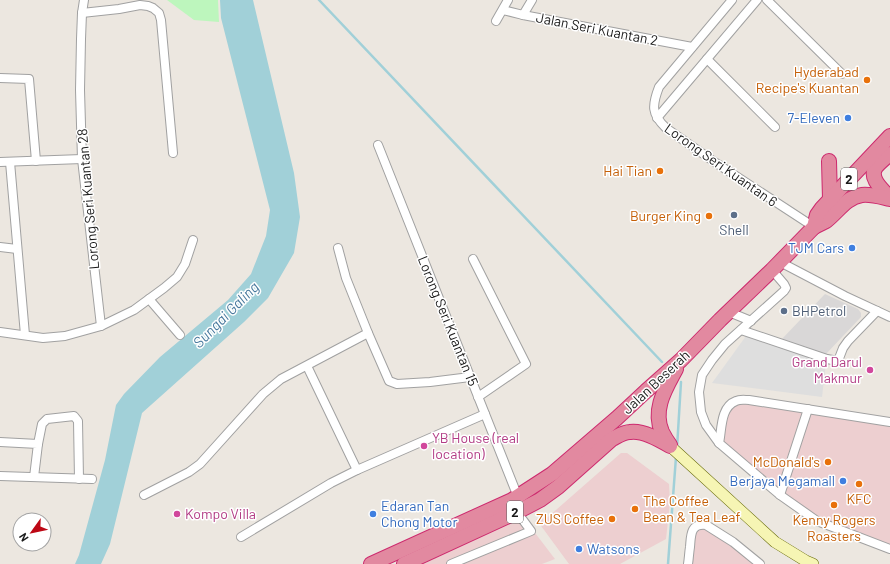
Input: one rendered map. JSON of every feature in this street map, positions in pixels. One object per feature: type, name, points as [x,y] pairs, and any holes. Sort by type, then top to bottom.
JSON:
[{"type":"highway","name":"Jalan Beserah","points":[[371,564],[518,497],[558,470],[681,360],[776,266],[814,227],[817,216],[830,199],[890,136]]},
{"type":"highway","name":"2","points":[[890,154],[875,168],[874,179],[877,185],[890,198]]},
{"type":"highway","points":[[829,161],[830,199]]},
{"type":"highway","name":"2","points":[[814,227],[826,221],[844,204],[857,196],[874,195],[890,198]]},
{"type":"highway","name":"2","points":[[672,447],[661,431],[658,416],[660,401],[681,360]]},
{"type":"highway","name":"2","points":[[404,564],[540,500],[558,487],[612,439],[620,435],[631,431],[641,433],[656,438],[672,447]]},
{"type":"main road","points":[[672,447],[775,542],[813,564]]},
{"type":"street","name":"Lorong Seri Kuantan 28","points":[[84,0],[82,14],[80,90],[82,159],[101,326]]},
{"type":"street","points":[[496,21],[508,0]]},
{"type":"street","points":[[523,14],[532,0]]},
{"type":"street","points":[[692,46],[732,0]]},
{"type":"street","points":[[657,118],[707,59],[750,3],[757,0]]},
{"type":"street","points":[[768,0],[842,74]]},
{"type":"street","points":[[82,14],[140,5],[154,8],[159,13],[162,20],[173,153]]},
{"type":"street","name":"Jalan Seri Kuantan 2","points":[[502,10],[692,46]]},
{"type":"street","name":"Lorong Seri Kuantan 6","points":[[692,46],[659,87],[653,107],[657,118],[666,128],[683,140],[814,227]]},
{"type":"street","points":[[707,59],[775,127]]},
{"type":"street","points":[[0,78],[29,79],[36,161]]},
{"type":"street","name":"Lorong Seri Kuantan 15","points":[[378,145],[518,497]]},
{"type":"street","points":[[0,162],[82,159]]},
{"type":"street","points":[[10,162],[25,334]]},
{"type":"street","points":[[0,332],[25,334],[43,338],[65,336],[101,326],[134,310],[177,277],[185,264],[193,240]]},
{"type":"street","points":[[0,247],[17,249]]},
{"type":"street","points":[[338,248],[346,278],[389,381],[397,384],[470,377]]},
{"type":"street","points":[[473,259],[526,364],[478,397]]},
{"type":"street","points":[[776,266],[890,317]]},
{"type":"street","points":[[776,266],[786,288],[784,291],[725,344],[702,375],[699,392],[701,412],[706,425],[719,444],[780,495],[818,521],[890,549]]},
{"type":"street","points":[[149,299],[180,335]]},
{"type":"street","points":[[741,330],[827,359],[838,361],[843,348],[848,341],[877,311]]},
{"type":"street","points":[[729,312],[751,321]]},
{"type":"street","points":[[144,495],[189,472],[200,464],[263,394],[281,379],[368,333]]},
{"type":"street","points":[[307,366],[357,470]]},
{"type":"street","points":[[719,444],[721,426],[725,413],[729,405],[738,400],[749,400],[890,422]]},
{"type":"street","points":[[780,495],[808,409]]},
{"type":"street","points":[[241,537],[331,483],[357,470],[485,414]]},
{"type":"street","points":[[34,477],[42,424],[47,419],[74,416],[78,421],[79,479]]},
{"type":"street","points":[[0,442],[38,444]]},
{"type":"street","points":[[0,476],[92,479]]},
{"type":"street","points":[[451,564],[531,531],[516,512]]},
{"type":"street","points":[[688,564],[691,534],[693,529],[702,524],[733,542],[760,564]]},
{"type":"shaded area","points":[[825,294],[858,309],[861,313],[861,317],[825,355],[781,340]]},
{"type":"shaded area","points":[[746,336],[826,363],[822,397],[712,383]]},
{"type":"shaded area","points":[[733,400],[890,421],[890,548],[817,520],[727,448],[722,439],[723,411]]},
{"type":"shaded area","points":[[621,453],[627,453],[669,484],[670,503],[666,539],[620,564],[569,564],[536,519],[548,517]]},
{"type":"shaded area","points":[[519,512],[555,559],[542,564],[404,564]]},
{"type":"shaded area","points":[[698,523],[762,564],[688,564],[691,532]]},
{"type":"green space","points":[[167,0],[218,0],[219,22],[194,20]]},
{"type":"water","name":"Sungai Galing","points":[[220,0],[253,0],[294,173],[300,217],[294,253],[268,298],[244,322],[142,413],[110,544],[101,564],[75,564],[79,555],[105,460],[116,405],[124,394],[160,357],[228,300],[251,274],[266,236],[270,210],[221,18]]},
{"type":"waterway","points":[[319,0],[662,362]]},
{"type":"waterway","points":[[677,448],[681,382]]},
{"type":"waterway","points":[[668,564],[676,457]]},
{"type":"place","name":"Hyderabad Recipe's Kuantan","points":[[867,80]]},
{"type":"place","name":"7-Eleven","points":[[848,118]]},
{"type":"place","name":"Hai Tian","points":[[660,171]]},
{"type":"place","name":"Shell","points":[[734,215]]},
{"type":"place","name":"Burger King","points":[[709,216]]},
{"type":"place","name":"TJM Cars","points":[[852,248]]},
{"type":"place","name":"BHPetrol","points":[[784,311]]},
{"type":"place","name":"Grand Darul Makmur","points":[[870,370]]},
{"type":"place","name":"YB House (real location)","points":[[424,446]]},
{"type":"place","name":"McDonald's","points":[[828,462]]},
{"type":"place","name":"Berjaya Megamall","points":[[843,481]]},
{"type":"place","name":"KFC","points":[[859,484]]},
{"type":"place","name":"Kenny Rogers Roasters","points":[[834,505]]},
{"type":"place","name":"The Coffee Bean & Tea Leaf","points":[[635,509]]},
{"type":"place","name":"Kompo Villa","points":[[177,514]]},
{"type":"place","name":"Edaran Tan Chong Motor","points":[[373,514]]},
{"type":"place","name":"ZUS Coffee","points":[[612,519]]},
{"type":"place","name":"Watsons","points":[[579,549]]}]
